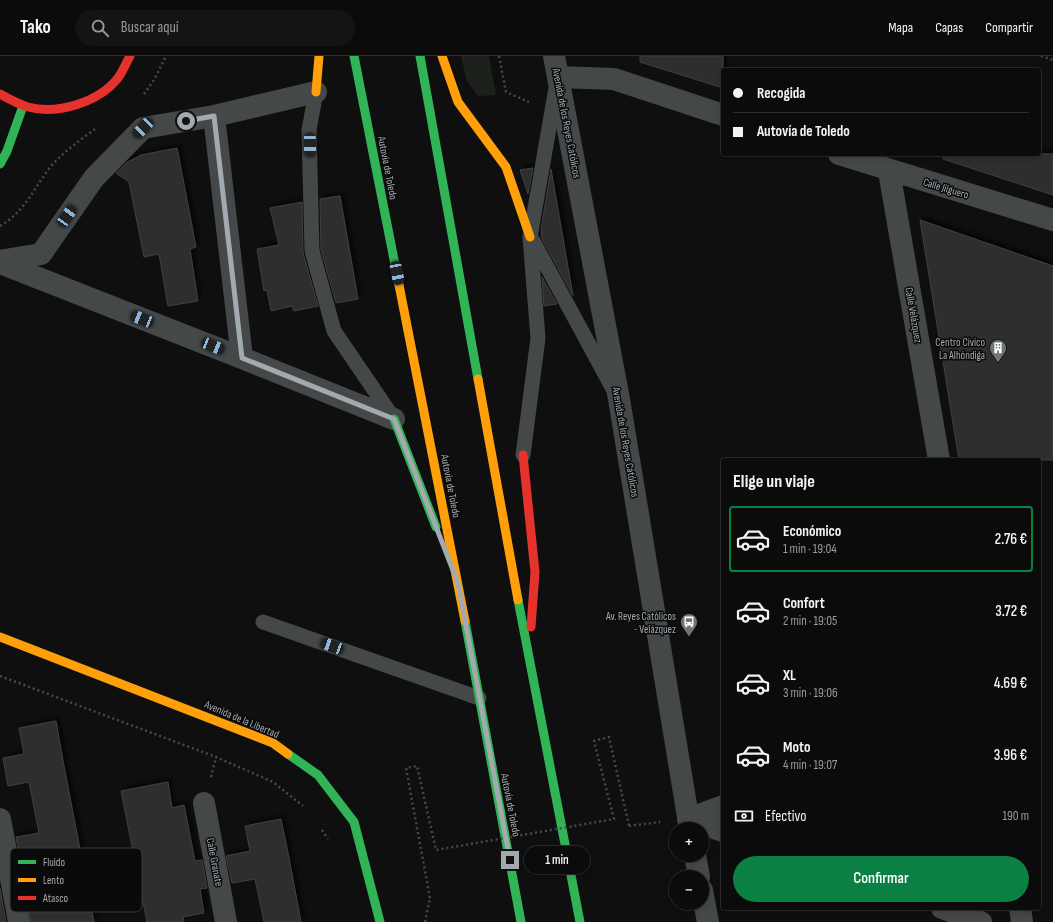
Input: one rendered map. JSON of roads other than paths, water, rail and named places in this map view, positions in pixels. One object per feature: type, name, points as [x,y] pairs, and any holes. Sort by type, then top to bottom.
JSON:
[{"type":"main road","points":[[0,94],[23,106],[50,110],[75,106],[97,96],[117,79],[130,56]]},
{"type":"main road","points":[[316,92],[320,56]]},
{"type":"main road","name":"Autovía de Toledo","points":[[354,56],[458,583],[521,922]]},
{"type":"main road","points":[[420,56],[528,658],[580,922]]},
{"type":"main road","points":[[442,56],[458,102],[506,167],[530,236]]},
{"type":"main road","points":[[0,164],[7,151],[23,106]]},
{"type":"main road","points":[[394,419],[458,583]]},
{"type":"main road","points":[[523,454],[535,572],[528,658]]},
{"type":"main road","name":"Avenida de la Libertad","points":[[0,638],[273,743],[318,775],[354,822],[380,922]]},
{"type":"street","name":"Avenida de los Reyes Católicos","points":[[554,56],[619,400],[689,822]]},
{"type":"street","points":[[558,77],[614,79],[721,114]]},
{"type":"street","points":[[0,262],[41,254],[94,178],[143,128],[214,116],[316,92]]},
{"type":"street","points":[[214,116],[242,358]]},
{"type":"street","name":"Calle Jilguero","points":[[845,156],[889,171],[1053,220]]},
{"type":"street","name":"Calle Velázquez","points":[[889,171],[939,458]]},
{"type":"street","points":[[0,262],[394,419]]},
{"type":"street","name":"Calle Granate","points":[[204,803],[226,922]]},
{"type":"street","points":[[693,822],[721,807]]},
{"type":"street","points":[[0,819],[4,870],[10,891]]},
{"type":"street","points":[[709,828],[721,831]]},
{"type":"street","points":[[706,910],[708,922]]},
{"type":"street","points":[[948,910],[981,922]]},
{"type":"street","points":[[1020,910],[1022,922]]},
{"type":"street","points":[[16,912],[19,922]]},
{"type":"lane","points":[[523,454],[538,338],[530,236],[558,77]]},
{"type":"lane","points":[[316,92],[309,130],[312,251],[334,331],[394,419]]},
{"type":"lane","points":[[530,236],[619,400]]},
{"type":"lane","points":[[263,622],[479,698]]},
{"type":"place","name":"Centro Cívico La Alhóndiga","points":[[998,363]]},
{"type":"place","name":"Av. Reyes Católicos - Velázquez","points":[[689,637]]}]
